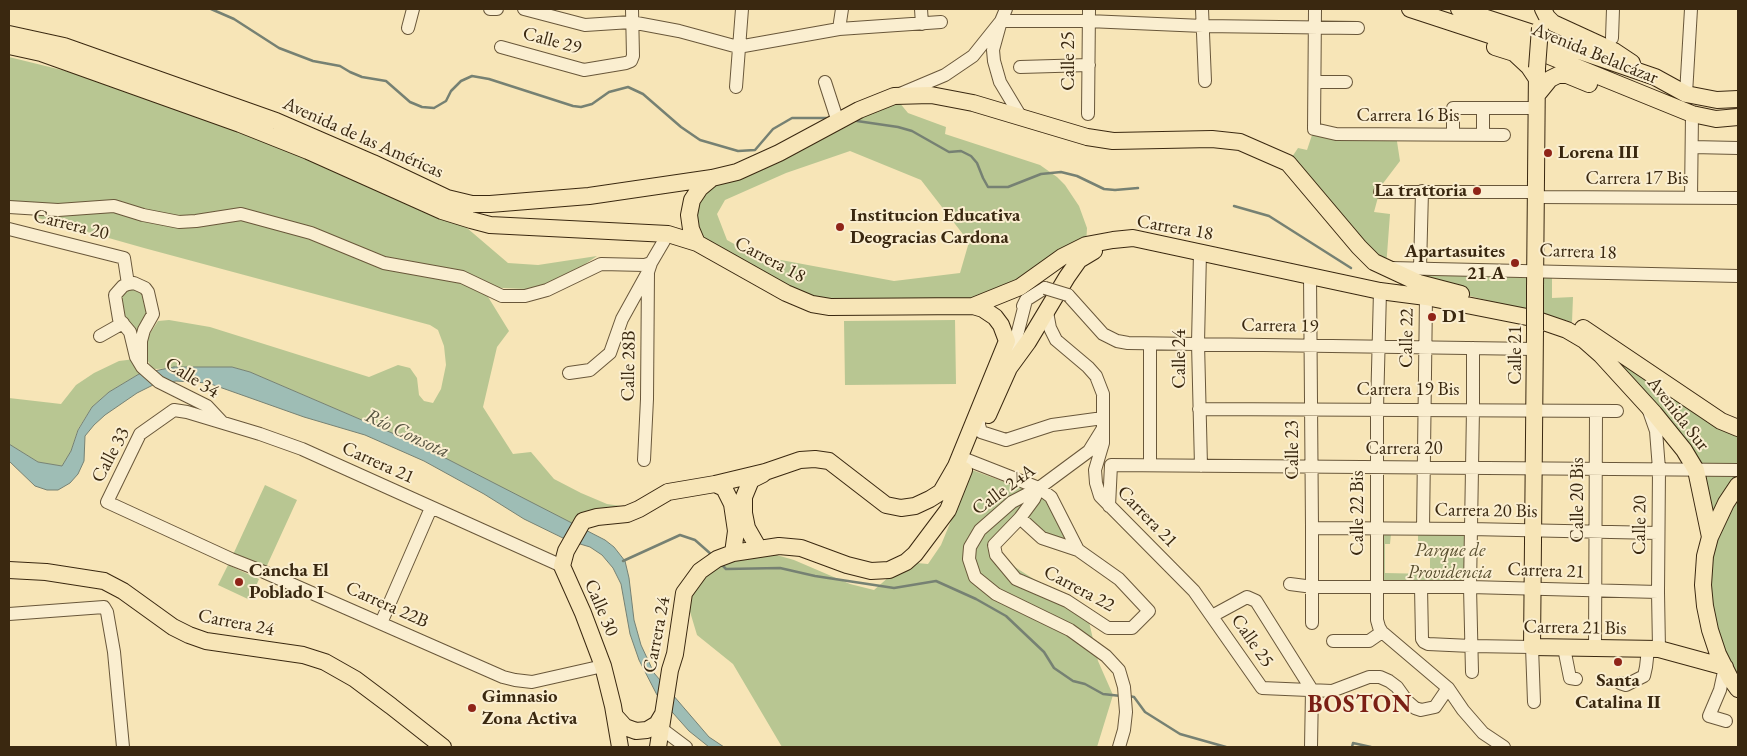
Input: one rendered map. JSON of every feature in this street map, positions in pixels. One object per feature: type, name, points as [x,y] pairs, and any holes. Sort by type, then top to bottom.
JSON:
[{"type":"main road","points":[[1395,9],[1404,14],[1514,53],[1529,67],[1537,87],[1558,74],[1567,75],[1617,95],[1652,98]]},
{"type":"main road","name":"Avenida Belalcázar","points":[[1410,9],[1532,48],[1692,114],[1716,119],[1738,117]]},
{"type":"main road","name":"Avenida Belalcázar","points":[[1458,9],[1533,33],[1559,44],[1655,77],[1686,94],[1717,100],[1738,99]]},
{"type":"main road","points":[[1541,9],[1553,23],[1614,50],[1655,77]]},
{"type":"main road","name":"Calle 21","points":[[1532,647],[1536,411],[1537,87],[1541,9]]},
{"type":"main road","name":"Avenida de las Américas","points":[[9,34],[64,46],[276,121],[373,162],[447,198],[472,204],[589,196],[712,178]]},
{"type":"main road","name":"Avenida de las Américas","points":[[9,46],[49,56],[240,124],[308,151],[442,211],[471,220],[490,225],[668,234]]},
{"type":"main road","points":[[697,243],[690,230],[690,208],[692,200],[700,188],[712,178],[736,172],[779,154],[859,110],[894,96],[931,95],[972,103],[1087,137],[1113,140],[1212,139],[1240,142],[1257,148],[1288,163],[1358,247],[1380,265],[1373,278],[1361,287]]},
{"type":"main road","name":"Carrera 18","points":[[668,234],[697,243],[786,293],[812,304],[840,308],[974,306],[1020,288],[1062,257],[1086,245],[1133,238],[1380,291],[1426,297],[1532,318],[1567,330],[1584,340],[1601,355]]},
{"type":"main road","points":[[564,558],[583,521],[597,517],[627,514],[668,492],[715,484],[765,472],[800,460],[815,459],[829,461],[886,505],[901,508],[915,506],[941,492],[981,432],[1009,368],[1047,312],[1067,277],[1079,260],[1113,240]]},
{"type":"main road","name":"Avenida Sur","points":[[1380,265],[1419,283],[1572,322],[1591,332],[1722,421],[1738,428]]},
{"type":"main road","points":[[964,459],[979,408],[1007,341],[1001,325],[995,317],[983,309],[974,306]]},
{"type":"main road","name":"Avenida Sur","points":[[1601,355],[1646,403],[1684,450],[1696,470],[1710,537]]},
{"type":"main road","name":"Carrera 24","points":[[658,747],[684,593],[700,571],[717,559],[733,553],[779,546],[801,548],[872,571],[889,570],[906,562],[916,554],[948,510],[964,459]]},
{"type":"main road","points":[[760,549],[747,528],[744,513],[744,496],[751,480],[765,472]]},
{"type":"main road","points":[[715,484],[724,488],[732,504],[736,531],[733,553]]},
{"type":"main road","points":[[1738,485],[1726,503],[1710,537],[1705,556],[1704,575],[1705,606],[1710,630],[1724,667],[1738,689]]},
{"type":"main road","name":"Calle 30","points":[[564,558],[603,666]]},
{"type":"main road","name":"Carrera 24","points":[[9,570],[46,572],[104,581],[123,591],[173,627],[189,635],[206,640],[302,655],[324,662],[355,679],[443,747]]},
{"type":"main road","name":"Carrera 21 Bis","points":[[1532,647],[1654,649],[1724,667]]},
{"type":"main road","points":[[603,666],[620,747]]},
{"type":"main road","points":[[615,716],[625,727],[636,731],[647,730],[662,721]]},
{"type":"main road","points":[[625,747],[636,738],[649,742],[653,747]]},
{"type":"street","points":[[408,28],[413,9]]},
{"type":"street","points":[[490,9],[497,9]]},
{"type":"street","points":[[524,9],[585,25],[631,22],[679,31],[738,47],[839,29],[941,22]]},
{"type":"street","name":"Calle 29","points":[[501,47],[584,70],[626,63],[631,61],[634,56],[631,22],[632,9]]},
{"type":"street","points":[[736,87],[742,9]]},
{"type":"street","points":[[839,29],[842,9]]},
{"type":"street","points":[[922,9],[922,24]]},
{"type":"street","points":[[1006,9],[993,50],[996,72],[1007,96],[1021,117]]},
{"type":"street","points":[[1202,9],[1204,82]]},
{"type":"street","points":[[1315,9],[1315,82],[1346,82]]},
{"type":"street","points":[[1612,38],[1613,9]]},
{"type":"street","points":[[1686,94],[1691,9]]},
{"type":"street","points":[[894,96],[945,75],[972,56],[1001,21],[1088,15],[1203,26],[1358,28]]},
{"type":"street","name":"Calle 25","points":[[1088,15],[1088,114]]},
{"type":"street","points":[[1020,67],[1089,65]]},
{"type":"street","points":[[825,82],[838,122]]},
{"type":"street","name":"Carrera 16 Bis","points":[[1315,82],[1314,129],[1336,134],[1504,135]]},
{"type":"street","points":[[1453,135],[1453,108],[1483,108],[1537,87]]},
{"type":"street","points":[[1483,108],[1483,135]]},
{"type":"street","points":[[1691,198],[1692,114]]},
{"type":"street","points":[[1692,147],[1738,148]]},
{"type":"street","points":[[1420,268],[1422,191]]},
{"type":"street","name":"Carrera 17 Bis","points":[[1380,192],[1422,191],[1738,198]]},
{"type":"street","points":[[9,207],[58,210],[114,206],[143,215],[179,222],[241,214],[311,233],[384,263],[462,277],[502,296],[525,296],[547,290],[601,264],[645,265],[650,268]]},
{"type":"street","name":"Carrera 20","points":[[9,229],[124,258],[128,284]]},
{"type":"street","name":"Calle 28B","points":[[569,372],[590,370],[610,353],[622,319],[668,234]]},
{"type":"street","name":"Calle 24","points":[[1200,252],[1198,343],[1201,466]]},
{"type":"street","name":"Carrera 18","points":[[1380,265],[1420,268],[1738,276]]},
{"type":"street","name":"Calle 28B","points":[[644,460],[650,268]]},
{"type":"street","name":"Calle 23","points":[[1310,276],[1312,623]]},
{"type":"street","name":"Calle 34","points":[[142,365],[141,341],[144,330],[154,314],[148,292],[145,288],[128,284],[123,286],[115,295],[119,319],[127,327],[136,357],[150,376],[207,406],[222,423]]},
{"type":"street","name":"Carrera 19","points":[[1026,300],[1041,290],[1068,295],[1104,334],[1117,341],[1150,344],[1198,343],[1536,349]]},
{"type":"street","name":"Calle 22 Bis","points":[[1380,291],[1376,586],[1377,620],[1382,632]]},
{"type":"street","name":"Calle 22","points":[[1423,529],[1426,297]]},
{"type":"street","points":[[1007,341],[1026,300]]},
{"type":"street","points":[[1009,368],[1026,300]]},
{"type":"street","points":[[979,408],[981,432],[1006,440],[1052,425],[1103,423],[1103,394],[1096,376],[1088,366],[1056,340],[1050,328],[1047,312]]},
{"type":"street","points":[[100,336],[127,327],[144,330]]},
{"type":"street","points":[[1150,344],[1150,466]]},
{"type":"street","points":[[1472,348],[1473,468],[1470,529],[1472,672]]},
{"type":"street","name":"Calle 20","points":[[1620,683],[1626,684],[1644,676],[1654,649],[1658,592],[1659,469],[1656,431],[1646,403]]},
{"type":"street","name":"Carrera 19 Bis","points":[[1200,408],[1617,411]]},
{"type":"street","name":"Carrera 21","points":[[174,410],[187,412],[260,434],[302,450],[431,508],[564,558]]},
{"type":"street","name":"Calle 33","points":[[107,502],[140,434],[174,410]]},
{"type":"street","name":"Calle 20 Bis","points":[[1595,648],[1596,411]]},
{"type":"street","name":"Calle 24A","points":[[1103,423],[1089,451],[1039,488],[1012,502],[980,530],[970,547],[969,559],[972,571],[982,583],[996,594],[1070,630],[1106,656],[1119,670],[1124,686],[1126,712],[1124,730],[1119,747]]},
{"type":"street","name":"Carrera 21","points":[[1103,423],[1103,443],[1095,470],[1100,496],[1194,590],[1212,616]]},
{"type":"street","points":[[964,459],[1039,488],[1051,497],[1078,550]]},
{"type":"street","name":"Carrera 20","points":[[1109,506],[1111,465],[1738,470]]},
{"type":"street","points":[[1039,488],[1034,499],[1020,518],[1042,538],[1078,550]]},
{"type":"street","name":"Carrera 22B","points":[[107,502],[503,677],[536,682],[603,666]]},
{"type":"street","points":[[381,623],[431,508]]},
{"type":"street","name":"Carrera 22","points":[[1020,518],[994,545],[996,555],[1016,579],[1068,600],[1108,628],[1132,628],[1149,610],[1119,579],[1078,550]]},
{"type":"street","name":"Carrera 20 Bis","points":[[1312,528],[1658,533]]},
{"type":"street","name":"Carrera 21","points":[[1290,584],[1313,587],[1470,587],[1658,592]]},
{"type":"street","name":"Carrera 21 Bis","points":[[1421,587],[1422,639],[1424,642],[1428,644],[1471,646],[1532,647]]},
{"type":"street","points":[[1212,616],[1247,596],[1256,601],[1312,690],[1311,747]]},
{"type":"street","points":[[9,614],[104,607],[107,612],[114,652],[123,747]]},
{"type":"street","name":"Calle 25","points":[[1212,616],[1262,688],[1312,690]]},
{"type":"street","points":[[1333,641],[1369,641],[1382,632],[1448,688],[1462,710],[1483,733],[1504,747]]},
{"type":"street","name":"Calle 21","points":[[1532,647],[1534,702]]},
{"type":"street","points":[[1564,648],[1570,678],[1576,679]]},
{"type":"street","points":[[1724,667],[1720,690],[1709,716],[1726,721]]},
{"type":"street","points":[[1312,690],[1332,691],[1368,677],[1380,677],[1398,687],[1407,701],[1415,708],[1422,710],[1435,707],[1448,688]]},
{"type":"street","points":[[662,721],[686,747]]},
{"type":"green space","points":[[9,57],[78,74],[251,135],[467,228],[508,263],[538,265],[597,256],[547,290],[482,287],[509,331],[497,347],[483,407],[513,454],[531,452],[554,479],[607,504],[635,508],[577,526],[420,445],[250,372],[232,367],[152,369],[146,357],[147,340],[158,321],[169,320],[210,327],[369,377],[398,365],[410,368],[417,378],[419,395],[424,401],[433,403],[441,389],[446,365],[444,346],[438,330],[430,325],[38,218],[9,203]]},
{"type":"green space","points":[[894,96],[908,113],[946,127],[945,134],[1040,165],[1057,177],[1065,185],[1079,206],[1087,228],[1086,245],[987,301],[830,307],[697,243],[692,200],[700,188]],"holes":[[[850,151],[921,180],[969,242],[960,273],[894,281],[754,255],[727,240],[717,214],[725,200],[786,173]]]},
{"type":"green space","points":[[1314,129],[1396,135],[1400,161],[1381,186],[1374,212],[1390,214],[1386,268],[1288,163],[1298,148],[1307,150]]},
{"type":"green space","points":[[1386,268],[1552,271],[1552,298],[1573,297],[1572,322],[1419,283]]},
{"type":"green space","points":[[123,286],[145,288],[153,314],[144,330],[130,332],[119,319]]},
{"type":"green space","points":[[955,320],[956,384],[845,385],[844,321]]},
{"type":"green space","points":[[1598,350],[1738,428],[1738,683],[1718,654],[1696,470]]},
{"type":"green space","points":[[135,359],[144,373],[139,374],[109,392],[92,407],[78,429],[71,451],[62,466],[38,462],[9,444],[9,398],[61,404],[76,385],[94,373],[119,361]]},
{"type":"green space","points":[[972,470],[1032,492],[996,555],[1087,613],[1098,661],[1113,695],[1097,747],[782,747],[733,664],[697,635],[688,605],[706,567],[773,554],[794,560],[850,584],[874,590],[906,562],[928,564],[941,545]]},
{"type":"green space","points":[[265,485],[297,500],[264,572],[231,559]]},
{"type":"green space","points":[[1039,488],[1078,550],[1042,538],[1020,518]]},
{"type":"green space","name":"Parque de Providencia","points":[[1377,528],[1470,529],[1470,587],[1376,586]],"holes":[[[1391,534],[1418,535],[1418,551],[1430,552],[1430,574],[1385,573],[1385,544],[1390,544]]]},
{"type":"green space","name":"Cancha El Poblado I","points":[[228,565],[259,579],[250,600],[218,585]]},
{"type":"water","points":[[174,367],[232,367],[250,372],[420,445],[605,540],[614,547],[625,561],[634,620],[641,645],[654,673],[709,737],[724,747],[709,747],[689,731],[657,695],[639,660],[630,634],[621,584],[613,568],[602,555],[590,547],[567,540],[524,519],[484,494],[424,461],[365,435],[304,417],[208,383],[176,381],[153,385],[137,393],[94,425],[85,436],[84,461],[78,474],[70,483],[58,490],[47,490],[35,486],[9,461],[9,444],[38,462],[62,466],[71,451],[78,430],[92,407],[109,392],[139,374]]},
{"type":"waterway","points":[[211,9],[234,19],[279,48],[313,61],[340,66],[362,77],[386,81],[410,102],[422,107],[434,108],[446,101],[451,91],[461,81],[472,76],[489,79],[581,107],[592,104],[609,92],[628,87],[643,94],[681,127],[700,140],[738,151],[755,150],[773,129],[792,118],[831,118]]},
{"type":"waterway","points":[[857,121],[912,131],[949,152],[961,151],[971,156],[977,163],[988,187],[1008,187],[1041,174],[1061,172],[1077,176],[1104,189],[1138,188]]},
{"type":"waterway","points":[[1234,206],[1269,216],[1351,268]]},
{"type":"waterway","points":[[623,561],[680,535],[695,540],[712,555]]},
{"type":"waterway","points":[[721,564],[726,569],[780,568],[815,576],[894,588],[936,581],[976,599],[1006,616],[1044,652],[1054,668],[1073,681],[1085,684],[1103,694],[1121,696]]},
{"type":"waterway","points":[[1129,696],[1134,697],[1145,712],[1180,734],[1226,747]]},
{"type":"waterway","points":[[1352,747],[1353,743],[1371,747]]},
{"type":"place","name":"Lorena III","points":[[1548,153]]},
{"type":"place","name":"La trattoria","points":[[1477,191]]},
{"type":"place","name":"Institucion Educativa Deogracias Cardona","points":[[840,227]]},
{"type":"place","name":"Apartasuites 21 A","points":[[1515,263]]},
{"type":"place","name":"D1","points":[[1432,317]]},
{"type":"place","name":"Cancha El Poblado I","points":[[239,582]]},
{"type":"place","name":"Santa Catalina II","points":[[1618,662]]},
{"type":"place","name":"Gimnasio Zona Activa","points":[[472,708]]},
{"type":"district","name":"BOSTON","points":[[1360,705]]},
{"type":"water label","name":"Río Consota","points":[[407,434]]}]
